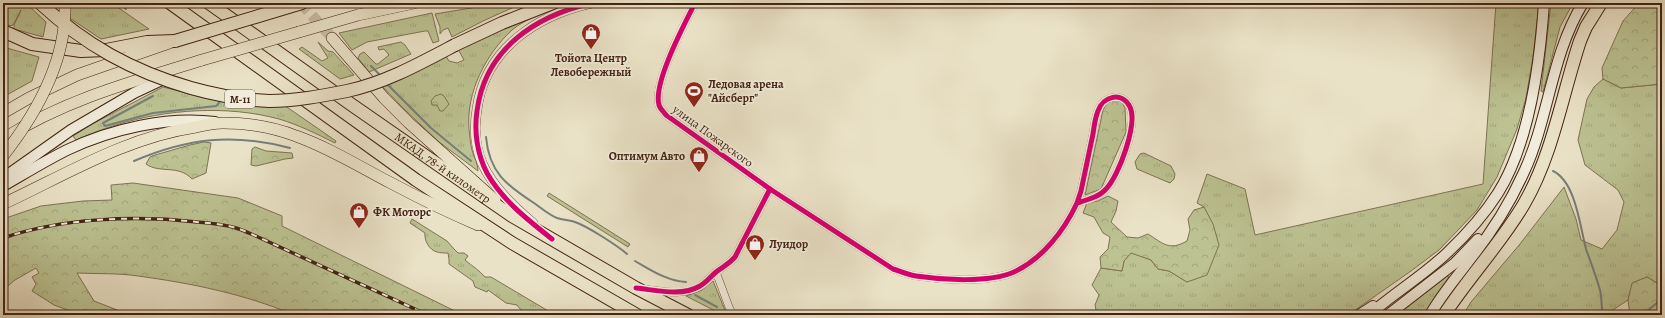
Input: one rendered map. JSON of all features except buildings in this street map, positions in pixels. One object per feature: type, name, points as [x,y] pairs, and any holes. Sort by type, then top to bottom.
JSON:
[{"type":"highway","name":"М-11","points":[[40,3],[80,37],[119,60],[166,80],[207,92],[242,99],[269,100],[308,98],[348,91],[381,80],[408,69],[502,23],[552,3]]},
{"type":"highway","name":"МКАД, 78-й километр","points":[[170,3],[416,180],[493,231],[637,315]]},
{"type":"highway","name":"МКАД, 78-й километр","points":[[209,3],[358,110],[512,216],[636,288],[688,315]]},
{"type":"highway","points":[[3,31],[32,44],[81,51],[106,50],[147,42],[175,41],[302,3]]},
{"type":"highway","points":[[1444,315],[1512,223],[1532,187],[1546,158],[1580,41],[1586,27],[1601,3]]},
{"type":"main road","points":[[3,156],[22,132],[45,90],[60,53],[65,3]]},
{"type":"main road","points":[[3,139],[40,118],[88,97],[202,60],[299,32],[358,15],[414,3]]},
{"type":"main road","points":[[1369,315],[1437,261],[1469,231],[1498,192],[1508,173],[1524,131],[1532,98],[1544,3]]},
{"type":"main road","points":[[1430,315],[1448,288],[1498,221],[1520,180],[1540,130],[1562,48],[1582,3]]},
{"type":"main road","points":[[3,38],[32,44]]},
{"type":"main road","points":[[332,38],[384,98],[409,123],[472,178],[512,216]]},
{"type":"main road","points":[[3,113],[29,98],[78,75],[175,41]]},
{"type":"main road","points":[[3,178],[70,130],[102,110],[202,60]]},
{"type":"main road","points":[[3,186],[68,150],[101,137],[137,127],[171,121],[199,120],[271,128],[297,136],[344,157],[452,214],[493,231]]},
{"type":"main road","points":[[3,204],[111,152],[151,137],[185,128],[221,123]]},
{"type":"main road","points":[[1388,315],[1455,263],[1474,244],[1506,204]]},
{"type":"main road","points":[[1359,315],[1399,291]]},
{"type":"street","points":[[552,240],[515,208],[494,184],[487,172],[482,161],[476,139],[478,102],[486,78],[493,64],[510,44],[524,32],[541,21],[566,10],[592,3]]},
{"type":"street","name":"улица Пожарского","points":[[695,3],[681,30],[665,69],[659,87],[659,107],[666,115],[770,189]]},
{"type":"street","points":[[636,288],[683,292],[699,287],[716,272],[727,266],[735,257],[770,189],[892,269],[916,276],[951,280],[1000,276],[1013,272],[1025,265],[1046,248],[1063,229],[1077,203],[1081,191],[1098,111],[1106,99],[1110,97],[1119,98],[1125,101],[1130,108],[1132,117],[1128,144],[1121,163],[1113,182],[1106,190],[1098,196],[1077,203]]},
{"type":"street","points":[[716,272],[733,315]]},
{"type":"green space","points":[[3,3],[5,7],[11,3],[26,3],[46,22],[43,37],[14,29],[14,25],[21,10],[13,25],[10,26],[3,22]]},
{"type":"green space","points":[[68,3],[113,4],[149,29],[101,39],[68,17]]},
{"type":"green space","points":[[501,3],[523,3],[452,37],[448,28],[443,30],[440,34],[440,27],[435,14]]},
{"type":"green space","points":[[1496,3],[1539,3],[1533,57],[1526,98],[1517,129],[1497,177],[1477,210],[1439,250],[1348,315],[1097,315],[1095,305],[1099,295],[1092,285],[1101,268],[1122,271],[1124,261],[1131,252],[1151,260],[1158,269],[1169,271],[1187,282],[1204,207],[1197,203],[1207,174],[1245,189],[1255,235],[1483,184]]},
{"type":"green space","points":[[1551,3],[1573,3],[1560,27],[1543,92],[1541,91]]},
{"type":"green space","points":[[1639,3],[1662,3],[1662,84],[1621,88],[1603,79],[1602,68],[1623,21]]},
{"type":"green space","points":[[432,13],[439,41],[433,43],[428,31],[425,31],[367,42],[352,50],[339,33]]},
{"type":"green space","points":[[536,15],[512,30],[494,50],[486,62],[474,88],[469,115],[469,129],[471,147],[477,163],[478,171],[439,142],[380,84],[446,56],[449,61],[457,63],[464,60],[458,49]]},
{"type":"green space","points":[[318,42],[328,51],[333,52],[354,75],[340,79],[299,49],[302,47],[322,61],[328,58]]},
{"type":"green space","points":[[401,42],[411,54],[369,72],[358,58],[360,54],[364,52],[376,64],[378,64],[389,55],[384,49],[379,50],[378,47]]},
{"type":"green space","points":[[3,47],[39,57],[32,81],[3,97]]},
{"type":"green space","points":[[1603,79],[1621,88],[1662,84],[1662,286],[1647,277],[1633,283],[1628,300],[1605,315],[1463,315],[1471,302],[1520,244],[1564,187],[1576,219],[1581,240],[1602,249],[1617,230],[1624,202],[1618,190],[1585,165],[1578,140],[1587,99],[1594,87]]},
{"type":"green space","points":[[163,87],[231,102],[281,103],[336,141],[335,143],[301,127],[279,119],[239,112],[218,111],[176,112],[156,115],[101,130],[76,140],[73,136],[92,124]]},
{"type":"green space","points":[[441,94],[449,104],[443,111],[440,111],[437,105],[432,105],[431,101],[435,96]]},
{"type":"green space","points":[[1109,100],[1117,100],[1122,102],[1125,108],[1126,132],[1101,189],[1085,195],[1103,110]]},
{"type":"green space","points":[[204,142],[211,143],[206,173],[192,179],[187,174],[175,170],[151,167],[146,164],[150,157],[155,155]]},
{"type":"green space","points":[[255,147],[266,151],[292,153],[293,158],[256,166],[251,165],[252,149]]},
{"type":"green space","points":[[1144,153],[1171,166],[1175,174],[1174,179],[1170,183],[1137,169],[1135,162],[1140,154]]},
{"type":"green space","points":[[133,183],[238,198],[282,216],[282,226],[463,315],[294,315],[237,295],[197,286],[130,275],[77,273],[94,301],[130,315],[85,315],[54,305],[32,291],[36,284],[32,277],[39,273],[36,268],[15,280],[3,290],[3,219],[41,206],[83,201],[112,200],[111,185]]},
{"type":"green space","points":[[549,193],[630,244],[628,247],[547,196]]},
{"type":"green space","points":[[1108,196],[1118,201],[1116,211],[1111,222],[1127,237],[1138,238],[1148,234],[1171,246],[1176,246],[1187,241],[1190,230],[1188,219],[1194,210],[1204,207],[1213,224],[1219,245],[1207,275],[1187,282],[1169,271],[1158,269],[1151,260],[1131,253],[1124,261],[1122,271],[1101,268],[1100,257],[1108,249],[1110,237],[1103,233],[1094,217],[1083,213],[1087,203],[1098,201]]},
{"type":"green space","points":[[412,219],[447,241],[458,253],[464,253],[468,256],[465,260],[485,277],[491,277],[555,315],[529,314],[520,309],[517,305],[506,303],[488,290],[487,292],[475,287],[473,281],[449,264],[448,253],[437,252],[429,247],[426,242],[425,233],[410,223]]},
{"type":"green space","points":[[1447,276],[1449,277],[1424,315],[1397,315]]},
{"type":"green space","points":[[1647,277],[1662,286],[1662,315],[1630,315],[1628,300],[1632,283]]},
{"type":"green space","points":[[713,281],[727,315],[723,315],[686,296],[702,290]]},
{"type":"waterway","points":[[118,3],[126,9]]},
{"type":"waterway","points":[[371,66],[381,76]]},
{"type":"waterway","points":[[386,83],[431,128],[471,161]]},
{"type":"waterway","points":[[153,96],[103,123],[105,126],[153,113],[216,106],[220,99]]},
{"type":"waterway","points":[[486,137],[491,160],[495,169],[515,190],[551,215],[559,219],[575,222],[587,228],[610,241],[627,254]]},
{"type":"waterway","points":[[134,161],[173,147],[210,140],[249,140],[290,148]]},
{"type":"waterway","points":[[1553,171],[1561,177],[1567,185],[1576,206],[1586,249],[1600,290],[1603,315]]},
{"type":"waterway","points":[[635,261],[672,280],[686,282]]},
{"type":"waterway","points":[[695,295],[717,307]]},
{"type":"waterway","points":[[1642,315],[1662,299]]},
{"type":"tunnel","points":[[301,3],[332,38]]},
{"type":"railway","points":[[3,238],[49,226],[99,220],[149,219],[221,225],[247,232],[428,315]]},
{"type":"cycle path","points":[[552,239],[508,201],[487,173],[477,142],[477,111],[482,89],[490,70],[502,53],[516,39],[551,17],[592,3]]},
{"type":"cycle path","points":[[695,3],[677,39],[665,69],[658,95],[659,105],[666,115],[770,189]]},
{"type":"cycle path","points":[[636,288],[677,292],[700,286],[735,257],[770,189],[893,269],[907,274],[965,280],[992,278],[1014,272],[1034,260],[1043,252],[1066,224],[1077,203],[1100,194],[1111,182],[1126,149],[1132,115],[1127,102],[1118,97],[1108,99],[1100,106],[1098,111],[1081,191],[1077,203]]},
{"type":"place","name":"Тойота Центр Левобережный","points":[[591,50]]},
{"type":"place","name":"Ледовая арена \"Айсберг\"","points":[[694,108]]},
{"type":"place","name":"Оптимум Авто","points":[[699,173]]},
{"type":"place","name":"ФК Моторс","points":[[359,229]]},
{"type":"place","name":"Луидор","points":[[755,261]]}]
